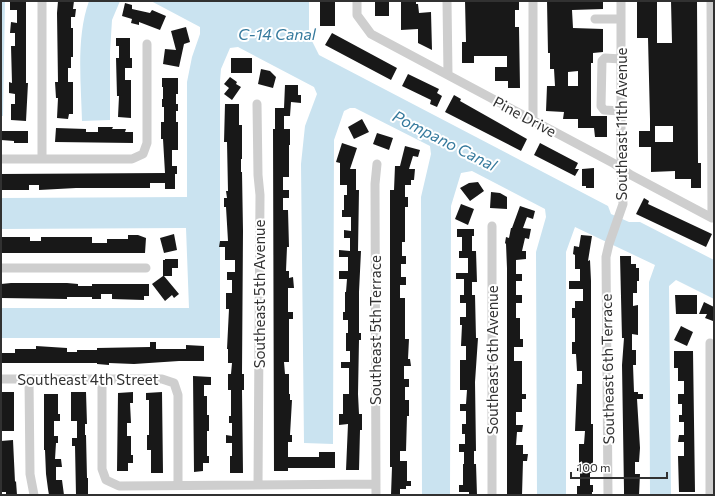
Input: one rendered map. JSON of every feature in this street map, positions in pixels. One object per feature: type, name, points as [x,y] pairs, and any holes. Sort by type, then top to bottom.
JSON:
[{"type":"street","points":[[42,1],[42,159]]},
{"type":"street","name":"Pine Drive","points":[[357,1],[357,15],[371,34],[613,163],[621,169],[712,218],[711,1]]},
{"type":"street","points":[[447,1],[448,75]]},
{"type":"street","points":[[533,1],[533,120]]},
{"type":"street","name":"Southeast 11th Avenue","points":[[609,244],[623,204],[621,169],[621,1]]},
{"type":"street","points":[[595,19],[621,19]]},
{"type":"street","points":[[1,159],[132,159],[143,154],[147,143],[147,44]]},
{"type":"street","points":[[621,59],[604,58],[602,61],[601,106],[604,110],[621,111]]},
{"type":"street","name":"Southeast 5th Avenue","points":[[257,104],[258,179],[260,195],[258,485]]},
{"type":"street","name":"Southeast 5th Terrace","points":[[376,495],[375,184],[377,164]]},
{"type":"street","name":"Southeast 6th Avenue","points":[[492,226],[492,495]]},
{"type":"street","name":"Southeast 6th Terrace","points":[[608,495],[606,258],[609,244]]},
{"type":"street","points":[[1,268],[146,268]]},
{"type":"street","points":[[710,343],[710,495]]},
{"type":"street","name":"Southeast 4th Street","points":[[1,379],[162,379],[174,383],[178,395],[178,485]]},
{"type":"street","points":[[29,379],[30,474],[34,495]]},
{"type":"street","points":[[102,379],[102,469],[106,480],[118,486],[376,484]]},
{"type":"water","points":[[1,1],[5,1],[3,116],[1,116]]},
{"type":"water","points":[[89,1],[120,1],[112,20],[110,52],[110,120],[82,121],[80,60],[82,29]]},
{"type":"water","name":"C-14 Canal","points":[[151,1],[309,1],[309,35],[319,55],[608,206],[611,214],[629,222],[640,222],[714,260],[714,299],[676,280],[669,286],[671,495],[650,495],[649,282],[655,265],[575,227],[566,252],[566,495],[537,495],[536,252],[546,217],[545,209],[472,171],[461,173],[451,206],[450,495],[422,495],[421,197],[431,154],[430,146],[355,108],[350,108],[344,111],[334,140],[333,444],[304,443],[301,164],[305,126],[317,94],[314,87],[238,47],[230,48],[221,69],[220,81],[220,338],[1,338],[1,308],[189,308],[186,228],[1,229],[1,198],[187,197],[187,82],[192,57],[200,34],[200,27]]},
{"type":"building","points":[[58,1],[74,1],[73,9],[76,9],[75,17],[71,17],[71,28],[73,28],[73,57],[71,57],[71,68],[68,68],[68,82],[73,82],[73,114],[69,114],[68,119],[57,118],[58,98],[56,98],[55,82],[58,82]]},
{"type":"building","points":[[320,1],[335,1],[335,26],[320,26]]},
{"type":"building","points":[[375,1],[389,1],[389,16],[375,16]]},
{"type":"building","points":[[401,1],[416,1],[416,4],[418,4],[419,13],[431,12],[432,50],[418,43],[418,29],[401,30]]},
{"type":"building","points":[[465,1],[519,1],[519,10],[515,10],[515,27],[519,27],[520,88],[508,88],[508,81],[495,81],[495,67],[507,67],[507,56],[474,56],[474,63],[462,63],[462,42],[466,42]]},
{"type":"building","points":[[547,1],[603,1],[603,9],[572,10],[573,28],[603,29],[603,52],[593,53],[593,63],[591,63],[591,116],[607,116],[607,137],[595,137],[594,128],[578,128],[578,119],[563,119],[564,112],[546,111],[547,86],[555,86],[554,69],[550,69],[550,53],[548,53]],"holes":[[[578,71],[578,86],[568,86],[568,72]]]},
{"type":"building","points":[[637,1],[657,1],[657,43],[672,43],[671,1],[697,1],[698,163],[701,163],[701,188],[691,188],[691,179],[675,179],[675,171],[651,172],[651,147],[639,147],[639,131],[650,131],[650,119],[648,38],[637,38]],"holes":[[[655,126],[673,126],[673,142],[655,142]]]},
{"type":"building","points":[[10,2],[26,2],[26,83],[28,83],[26,121],[11,120],[11,104],[15,104],[15,94],[9,93],[9,82],[12,83],[11,46],[15,46],[15,33],[10,33],[11,22],[17,23],[17,10],[10,10]]},
{"type":"building","points":[[125,3],[132,5],[132,9],[150,13],[152,10],[166,16],[160,30],[139,22],[139,25],[131,23],[132,19],[122,16]]},
{"type":"building","points":[[186,27],[190,42],[184,44],[179,67],[163,64],[165,49],[176,50],[171,31]]},
{"type":"building","points":[[332,33],[397,68],[391,80],[325,45]]},
{"type":"building","points":[[116,38],[130,38],[130,58],[132,58],[132,68],[125,68],[125,80],[131,80],[131,118],[118,117],[119,96],[117,96],[116,58],[119,58],[119,46],[116,46]]},
{"type":"building","points":[[231,58],[252,58],[252,73],[231,73]]},
{"type":"building","points":[[261,69],[270,71],[276,77],[273,88],[258,84]]},
{"type":"building","points":[[408,74],[439,89],[437,93],[442,96],[437,107],[430,104],[431,100],[402,86]]},
{"type":"building","points":[[230,77],[241,87],[232,100],[224,94],[229,88],[224,84]]},
{"type":"building","points":[[162,78],[178,78],[178,94],[176,94],[176,104],[178,104],[178,111],[176,111],[176,122],[178,122],[178,150],[172,150],[172,166],[177,166],[177,174],[175,174],[175,189],[165,189],[165,183],[150,183],[150,188],[76,188],[39,190],[39,185],[29,185],[29,190],[1,190],[1,174],[165,173],[163,139],[161,139],[161,122],[164,122],[164,107],[162,107]]},
{"type":"building","points":[[285,85],[298,85],[298,95],[301,95],[301,103],[291,102],[290,116],[284,116],[284,129],[290,129],[289,177],[283,177],[283,190],[289,190],[289,198],[283,198],[283,210],[288,210],[289,247],[287,247],[286,271],[289,271],[289,278],[293,277],[294,288],[288,288],[288,312],[293,312],[293,319],[289,319],[289,362],[284,362],[285,374],[289,374],[289,394],[290,400],[292,400],[290,435],[292,435],[292,442],[288,442],[288,457],[319,457],[319,452],[335,452],[335,468],[288,468],[288,471],[274,471],[273,129],[275,129],[275,108],[284,108]]},
{"type":"building","points":[[454,95],[461,99],[460,101],[527,139],[521,151],[445,112]]},
{"type":"building","points":[[225,104],[239,104],[239,125],[242,125],[242,374],[244,374],[244,390],[242,390],[243,473],[230,473],[232,443],[226,443],[226,435],[232,436],[232,423],[229,423],[229,416],[231,416],[231,390],[228,390],[228,374],[231,374],[232,363],[228,363],[227,349],[229,309],[226,309],[226,293],[232,293],[232,280],[227,280],[227,272],[235,272],[235,260],[225,260],[225,247],[219,247],[220,241],[228,241],[226,207],[224,207],[224,198],[227,198],[226,191],[228,191],[227,142],[224,142]]},
{"type":"building","points":[[362,119],[369,132],[354,139],[348,127]]},
{"type":"building","points":[[98,127],[113,127],[112,129],[126,129],[125,132],[133,132],[133,143],[55,142],[56,128],[86,129],[86,132],[98,132]]},
{"type":"building","points":[[1,131],[28,131],[28,143],[14,143],[14,141],[1,140]]},
{"type":"building","points":[[377,133],[393,138],[389,150],[373,144]]},
{"type":"building","points":[[342,143],[357,148],[350,169],[356,169],[356,190],[359,190],[358,251],[361,251],[359,333],[361,333],[361,340],[359,340],[358,394],[359,414],[362,414],[362,430],[360,430],[359,470],[346,470],[348,424],[339,425],[339,414],[343,414],[343,394],[349,394],[349,368],[341,368],[341,362],[350,362],[350,351],[346,351],[348,320],[343,320],[343,312],[345,312],[345,292],[347,279],[339,279],[339,271],[348,271],[348,257],[339,257],[339,250],[350,251],[350,238],[344,238],[344,230],[351,231],[351,217],[342,217],[342,210],[344,210],[344,195],[347,195],[347,185],[340,185],[340,163],[336,162]]},
{"type":"building","points":[[540,143],[578,163],[575,169],[579,169],[575,176],[534,155]]},
{"type":"building","points":[[405,146],[420,150],[418,157],[413,156],[409,169],[415,169],[414,180],[411,180],[411,185],[405,185],[405,197],[408,197],[408,207],[405,207],[405,242],[402,242],[402,256],[406,256],[406,264],[401,264],[401,277],[406,277],[406,285],[400,285],[400,298],[405,298],[405,339],[409,339],[408,359],[410,359],[411,366],[404,366],[404,379],[409,379],[409,387],[405,387],[405,400],[409,400],[409,416],[407,416],[406,451],[400,451],[400,461],[407,461],[407,481],[411,481],[411,486],[406,486],[406,489],[400,489],[400,495],[391,495],[390,190],[394,190],[395,166],[400,166]]},
{"type":"building","points":[[594,168],[594,188],[586,188],[586,186],[582,186],[582,169]]},
{"type":"building","points":[[478,182],[484,191],[470,201],[460,188],[469,183]]},
{"type":"building","points":[[491,192],[500,193],[507,197],[507,209],[490,208]]},
{"type":"building","points":[[644,198],[649,201],[648,204],[712,234],[706,247],[636,214]]},
{"type":"building","points":[[461,204],[474,209],[468,225],[455,219]]},
{"type":"building","points":[[520,206],[535,211],[533,219],[527,217],[523,228],[531,229],[529,239],[525,238],[522,251],[526,251],[526,259],[516,260],[516,274],[522,274],[522,281],[516,281],[516,295],[522,295],[522,303],[516,303],[516,318],[520,318],[520,339],[523,339],[523,347],[514,347],[514,361],[522,361],[522,394],[526,394],[526,399],[522,399],[522,412],[516,412],[516,425],[523,425],[522,432],[517,432],[516,445],[523,445],[523,454],[528,454],[527,461],[523,461],[522,495],[507,495],[507,268],[505,243],[506,237],[509,238],[511,228]]},
{"type":"building","points":[[457,229],[474,229],[474,236],[472,236],[472,251],[476,251],[477,282],[472,282],[472,295],[475,295],[476,338],[478,338],[475,382],[476,451],[474,451],[477,495],[469,495],[469,492],[459,492],[459,485],[463,485],[464,452],[459,452],[459,444],[465,444],[465,434],[462,434],[462,424],[466,424],[466,411],[460,411],[460,404],[466,404],[467,390],[460,390],[460,360],[466,360],[466,346],[461,346],[462,325],[460,325],[460,317],[466,317],[466,303],[460,303],[460,295],[464,295],[464,279],[456,279],[456,273],[468,273],[468,258],[459,258],[459,251],[462,251],[462,237],[457,237]]},
{"type":"building","points":[[174,234],[177,250],[164,253],[160,238]]},
{"type":"building","points":[[128,235],[138,235],[146,238],[145,253],[1,253],[1,237],[30,237],[30,241],[41,241],[41,237],[92,237],[92,243],[107,243],[107,239],[128,239]]},
{"type":"building","points":[[581,235],[592,236],[588,261],[590,260],[591,281],[591,424],[593,424],[593,473],[590,473],[590,485],[593,485],[592,495],[577,495],[577,486],[580,486],[580,471],[577,471],[577,466],[579,466],[579,444],[584,444],[585,431],[575,431],[577,384],[582,384],[582,371],[577,371],[576,354],[572,354],[572,342],[575,342],[575,318],[572,318],[572,308],[575,308],[575,301],[583,301],[583,289],[569,289],[569,281],[580,281],[580,269],[575,269],[575,255],[573,254],[574,246],[579,247]]},
{"type":"building","points":[[620,256],[631,256],[631,264],[636,264],[636,268],[639,268],[637,293],[633,293],[633,306],[638,305],[638,335],[632,334],[632,350],[636,350],[636,365],[633,365],[634,392],[643,394],[643,399],[637,399],[640,448],[639,462],[635,462],[635,474],[640,474],[639,495],[624,495],[622,365],[624,338],[622,338]]},
{"type":"building","points":[[178,259],[178,268],[172,268],[172,276],[164,276],[179,294],[174,298],[172,295],[165,301],[152,284],[163,276],[163,260]]},
{"type":"building","points":[[67,283],[78,284],[78,286],[92,286],[92,284],[149,284],[149,296],[144,296],[144,300],[112,299],[112,294],[101,294],[101,299],[92,299],[92,297],[67,297],[67,299],[1,298],[1,284]]},
{"type":"building","points":[[675,295],[697,295],[697,314],[676,314]]},
{"type":"building","points":[[704,302],[714,307],[713,321],[705,318],[707,314],[699,314]]},
{"type":"building","points":[[681,326],[693,332],[687,346],[674,340]]},
{"type":"building","points":[[150,342],[156,342],[156,349],[186,349],[186,345],[204,346],[204,361],[134,364],[109,363],[109,365],[97,363],[1,363],[1,353],[15,353],[15,349],[36,349],[36,346],[67,348],[67,352],[77,352],[77,350],[97,350],[97,348],[150,347]]},
{"type":"building","points":[[674,351],[693,351],[695,492],[679,492],[678,456],[684,456],[684,442],[678,442],[679,435],[684,435],[684,422],[679,422],[679,415],[682,415],[682,404],[678,404],[678,394],[684,394],[684,381],[678,381],[678,368],[674,368]]},
{"type":"building","points":[[193,376],[211,377],[211,385],[204,385],[204,396],[207,396],[207,415],[209,415],[209,431],[207,431],[207,456],[209,456],[209,463],[203,463],[203,471],[194,472]]},
{"type":"building","points":[[1,392],[14,392],[14,431],[1,431]]},
{"type":"building","points":[[71,392],[86,392],[87,424],[85,424],[85,435],[88,495],[76,495],[75,446],[72,446],[72,438],[77,438],[77,421],[71,421]]},
{"type":"building","points":[[133,392],[133,403],[130,403],[131,423],[127,423],[127,436],[131,436],[131,455],[133,455],[133,463],[128,463],[128,471],[117,471],[118,393]]},
{"type":"building","points":[[162,392],[163,473],[151,473],[151,450],[147,450],[147,435],[149,435],[149,400],[146,400],[146,393]]},
{"type":"building","points":[[44,394],[58,394],[58,414],[60,414],[60,421],[54,421],[54,436],[58,436],[55,459],[61,459],[62,467],[56,467],[56,480],[62,480],[64,495],[49,495],[44,450]]},
{"type":"building","points":[[13,440],[17,495],[6,495],[6,492],[1,492],[1,441]]},
{"type":"water label","name":"Pompano Canal","points":[[445,140]]}]
